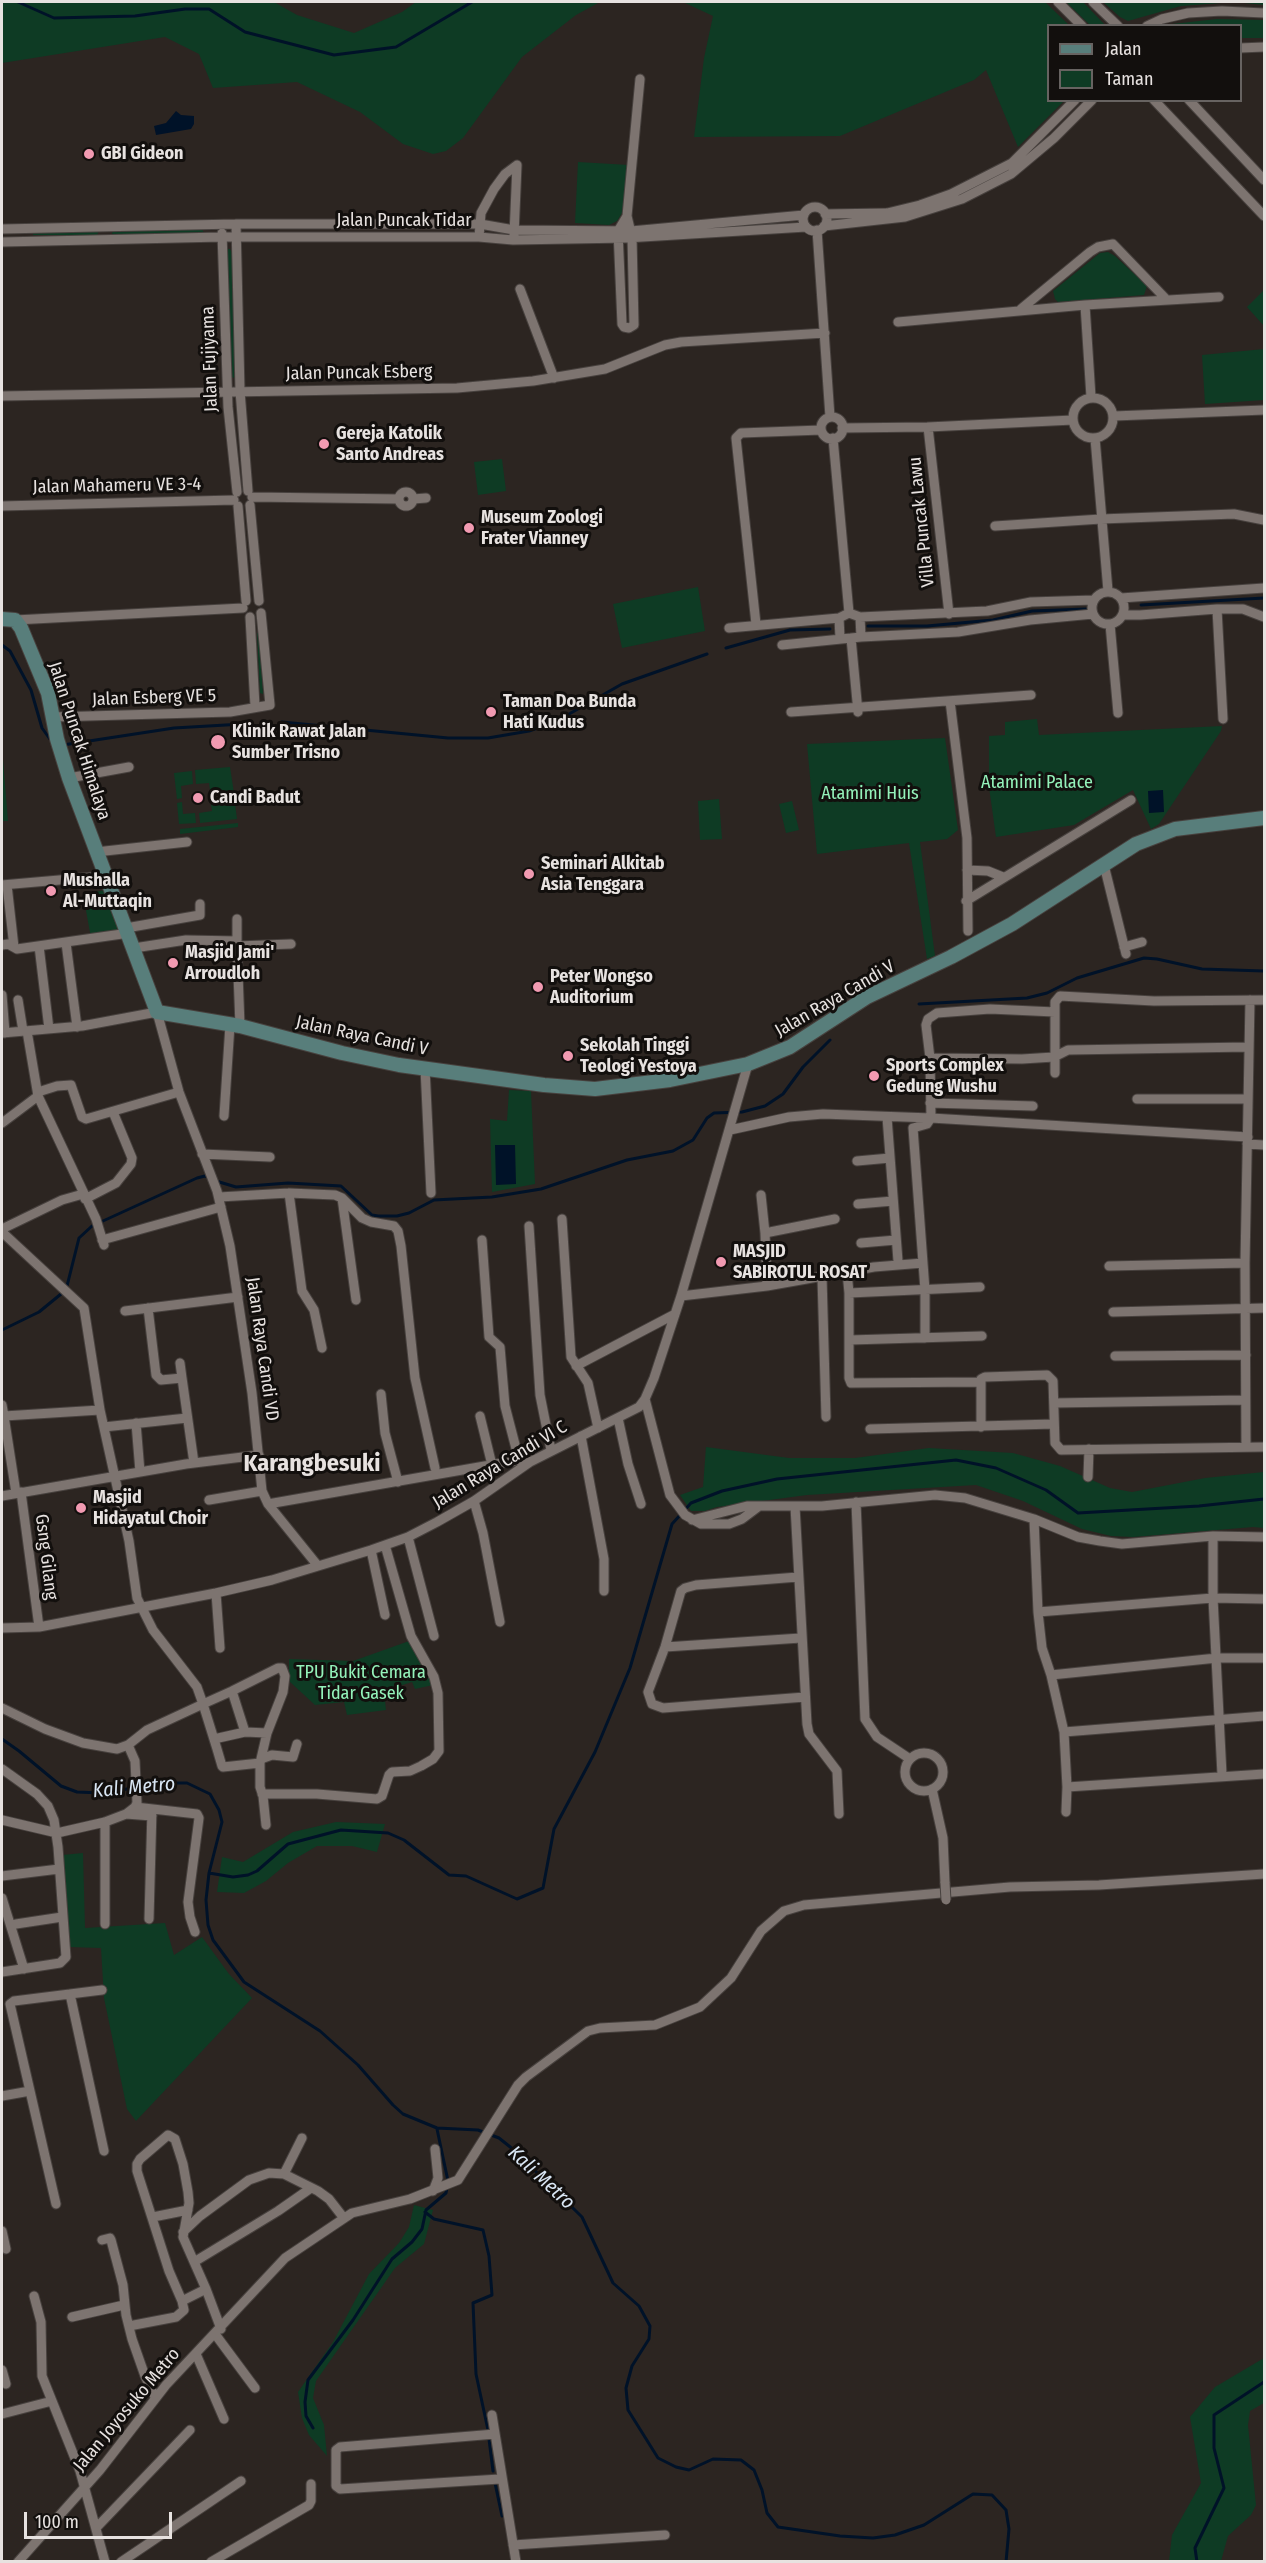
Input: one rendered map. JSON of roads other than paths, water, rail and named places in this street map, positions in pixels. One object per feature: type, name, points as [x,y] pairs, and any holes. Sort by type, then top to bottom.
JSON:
[{"type":"street","points":[[1058,2],[1080,24]]},
{"type":"street","points":[[1093,2],[1116,24]]},
{"type":"street","points":[[1152,24],[1162,19],[1188,13],[1222,11],[1264,13]]},
{"type":"street","points":[[1242,48],[1264,47]]},
{"type":"street","points":[[627,216],[618,234],[622,324],[629,328],[634,325],[631,234],[627,216],[640,78]]},
{"type":"street","name":"Jalan Puncak Tidar","points":[[631,234],[804,215],[814,207],[825,214],[887,213],[920,205],[951,194],[1012,163],[1073,102]]},
{"type":"street","name":"Jalan Puncak Tidar","points":[[2,242],[222,237],[479,237],[820,228],[905,217],[962,199],[1011,174],[1054,138],[1090,102]]},
{"type":"street","points":[[1157,102],[1264,216]]},
{"type":"street","points":[[1192,102],[1264,180]]},
{"type":"street","points":[[479,237],[481,213],[505,174],[517,165],[514,235]]},
{"type":"street","points":[[825,214],[826,220],[820,228],[830,417]]},
{"type":"street","points":[[804,215],[806,227]]},
{"type":"street","name":"Jalan Puncak Tidar","points":[[2,229],[221,224],[480,224],[514,235]]},
{"type":"street","name":"Jalan Fujiyama","points":[[221,224],[227,391],[244,605]]},
{"type":"street","name":"Jalan Fujiyama","points":[[236,224],[240,391],[259,601]]},
{"type":"street","points":[[105,226],[105,240]]},
{"type":"street","points":[[28,228],[28,241]]},
{"type":"street","points":[[1021,309],[1090,252],[1098,247],[1113,244],[1165,298]]},
{"type":"street","points":[[520,289],[554,378]]},
{"type":"street","points":[[898,322],[1021,309],[1165,298],[1219,297]]},
{"type":"street","points":[[1084,305],[1091,397]]},
{"type":"street","name":"Jalan Puncak Esberg","points":[[2,396],[457,388],[554,378],[605,369],[665,345],[825,333]]},
{"type":"street","points":[[1091,397],[1104,400],[1109,404],[1114,416],[1111,428],[1095,438],[1078,432],[1073,420],[1073,414],[1079,402],[1091,397]]},
{"type":"street","points":[[1114,416],[1264,410]]},
{"type":"street","points":[[830,417],[839,420],[842,428],[839,435],[833,438],[826,437],[821,430],[823,422],[830,417]]},
{"type":"street","points":[[842,428],[928,427],[1073,420]]},
{"type":"street","name":"Villa Puncak Lawu","points":[[928,427],[949,614]]},
{"type":"street","points":[[756,624],[736,438],[741,433],[821,430]]},
{"type":"street","points":[[833,438],[849,613]]},
{"type":"street","points":[[1095,438],[1108,591]]},
{"type":"street","points":[[250,498],[246,508],[236,499],[242,490],[250,498],[399,499],[405,505],[409,505],[413,499],[426,498]]},
{"type":"street","name":"Jalan Mahameru VE 3-4","points":[[2,506],[236,499]]},
{"type":"street","points":[[995,526],[1234,514],[1264,520]]},
{"type":"street","points":[[1121,598],[1124,606],[1123,615],[1118,621],[1110,624],[1102,623],[1093,614],[1094,600],[1100,594],[1108,591],[1121,598],[1264,588]]},
{"type":"street","points":[[8,619],[244,605],[254,598],[262,606],[261,613],[256,617],[250,617],[245,614],[244,605]]},
{"type":"street","points":[[729,628],[839,618],[849,613],[860,617],[949,614],[987,611],[1031,602],[1094,600]]},
{"type":"street","points":[[1217,609],[1223,719]]},
{"type":"street","points":[[1123,615],[1243,609],[1264,617]]},
{"type":"street","name":"Jalan Esberg VE 5","points":[[53,717],[230,712],[270,705],[261,613]]},
{"type":"street","points":[[782,645],[840,638],[958,632],[1093,614]]},
{"type":"street","points":[[250,617],[255,706]]},
{"type":"street","points":[[858,710],[856,637],[860,617]]},
{"type":"street","points":[[839,618],[840,638]]},
{"type":"street","name":"Jalan Puncak Himalaya","points":[[8,619],[26,639],[48,693],[58,744],[69,777],[157,1012]]},
{"type":"street","points":[[1110,624],[1118,713]]},
{"type":"street","points":[[791,712],[858,710],[1031,696]]},
{"type":"street","points":[[950,701],[967,837],[968,931]]},
{"type":"street","points":[[69,777],[129,767]]},
{"type":"street","points":[[966,901],[1131,800]]},
{"type":"street","name":"Jalan Raya Candi V","points":[[3,1033],[77,1027],[157,1012],[235,1026],[363,1058],[544,1085],[595,1089],[670,1080],[748,1064],[790,1047],[867,997],[951,957],[1012,924],[1136,844],[1175,829],[1264,818]]},
{"type":"street","points":[[96,852],[187,842]]},
{"type":"street","points":[[1104,865],[1125,950],[1142,942]]},
{"type":"street","points":[[966,870],[988,871],[1003,878]]},
{"type":"street","points":[[14,947],[4,885],[105,876]]},
{"type":"street","points":[[2,945],[17,949],[66,943],[128,931],[200,915],[200,904]]},
{"type":"street","points":[[224,1116],[235,1026],[237,919]]},
{"type":"street","points":[[134,948],[186,940],[291,944]]},
{"type":"street","points":[[66,943],[77,1027]]},
{"type":"street","points":[[39,946],[49,1029]]},
{"type":"street","points":[[2,995],[3,1033]]},
{"type":"street","points":[[1055,1073],[1055,1002],[1060,996],[1154,1000],[1264,1000]]},
{"type":"street","points":[[18,1000],[38,1094],[96,1219],[103,1242],[219,1199],[289,1193],[335,1195],[342,1198],[362,1218],[394,1226],[399,1231],[414,1378],[435,1468]]},
{"type":"street","points":[[1246,1447],[1245,1263],[1250,1000]]},
{"type":"street","points":[[925,1338],[925,1290],[913,1127],[927,1124],[932,1118],[930,1058],[926,1025],[931,1015],[990,1009],[1055,1012]]},
{"type":"street","name":"Jalan Raya Candi VD","points":[[157,1012],[179,1092],[219,1199],[236,1273],[262,1491],[268,1504],[318,1566]]},
{"type":"street","points":[[930,1058],[1054,1057],[1068,1050],[1248,1047]]},
{"type":"street","points":[[748,1064],[681,1296],[645,1399],[672,1499],[689,1518],[710,1526],[729,1524],[758,1507],[935,1495],[965,1498],[1034,1519],[1078,1537],[1122,1544],[1213,1536],[1264,1537]]},
{"type":"street","points":[[425,1068],[431,1193]]},
{"type":"street","points":[[2,1123],[38,1094],[69,1085],[72,1087],[83,1119],[179,1092]]},
{"type":"street","points":[[1137,1099],[1247,1099]]},
{"type":"street","points":[[930,1103],[1033,1106]]},
{"type":"street","points":[[113,1112],[132,1158],[132,1164],[116,1184],[84,1196],[62,1200],[2,1230],[84,1308],[100,1410],[140,1606],[153,1630],[194,1682],[223,1767],[261,1761],[272,1755],[293,1757],[297,1744]]},
{"type":"street","points":[[730,1130],[802,1115],[823,1114],[932,1118],[1248,1141],[1264,1145]]},
{"type":"street","points":[[887,1117],[898,1261]]},
{"type":"street","points":[[202,1154],[270,1157]]},
{"type":"street","points":[[857,1161],[890,1158]]},
{"type":"street","points":[[289,1193],[302,1291],[314,1310],[322,1348]]},
{"type":"street","points":[[760,1195],[765,1233],[767,1286]]},
{"type":"street","points":[[342,1198],[356,1300]]},
{"type":"street","points":[[858,1204],[893,1201]]},
{"type":"street","points":[[562,1219],[571,1357],[588,1383],[598,1428]]},
{"type":"street","points":[[765,1233],[835,1219]]},
{"type":"street","points":[[529,1226],[540,1395],[551,1450]]},
{"type":"street","points":[[482,1240],[489,1336],[500,1347],[505,1406],[519,1460]]},
{"type":"street","points":[[861,1243],[896,1240]]},
{"type":"street","points":[[681,1296],[767,1286],[873,1267],[923,1263]]},
{"type":"street","points":[[1109,1266],[1245,1263]]},
{"type":"street","points":[[847,1272],[849,1378],[851,1383],[981,1382]]},
{"type":"street","points":[[822,1277],[826,1417]]},
{"type":"street","points":[[849,1293],[980,1287]]},
{"type":"street","points":[[125,1311],[238,1297]]},
{"type":"street","points":[[148,1308],[156,1375],[161,1380],[182,1378]]},
{"type":"street","points":[[1113,1312],[1264,1308]]},
{"type":"street","points":[[576,1366],[675,1314]]},
{"type":"street","points":[[850,1340],[982,1336]]},
{"type":"street","points":[[1115,1356],[1246,1354]]},
{"type":"street","points":[[180,1363],[194,1463]]},
{"type":"street","points":[[981,1427],[981,1382],[985,1377],[1047,1375],[1053,1381],[1055,1443],[1060,1450],[1264,1447]]},
{"type":"street","points":[[381,1394],[385,1433],[398,1482]]},
{"type":"street","name":"Jalan Raya Candi VI C","points":[[2,1628],[39,1627],[216,1593],[318,1566],[408,1537],[474,1501],[551,1450],[639,1407],[645,1399]]},
{"type":"street","points":[[1054,1403],[1245,1400]]},
{"type":"street","name":"Gsng Gilang","points":[[2,1405],[19,1493],[39,1627]]},
{"type":"street","points":[[4,1416],[100,1410]]},
{"type":"street","points":[[480,1416],[492,1465]]},
{"type":"street","points":[[104,1426],[187,1418]]},
{"type":"street","points":[[618,1418],[628,1464],[641,1504]]},
{"type":"street","points":[[136,1424],[140,1472]]},
{"type":"street","points":[[870,1429],[1054,1424]]},
{"type":"street","points":[[581,1436],[604,1559],[604,1591]]},
{"type":"street","points":[[1088,1477],[1089,1449]]},
{"type":"street","points":[[2,1496],[194,1463],[259,1455]]},
{"type":"street","points":[[268,1504],[519,1460],[530,1462]]},
{"type":"street","points":[[209,1500],[262,1491]]},
{"type":"street","points":[[474,1501],[483,1533],[500,1623]]},
{"type":"street","points":[[856,1502],[865,1719],[877,1737],[910,1759]]},
{"type":"street","points":[[795,1506],[801,1638],[809,1734],[837,1771],[839,1814]]},
{"type":"street","points":[[1034,1519],[1042,1648],[1051,1675],[1064,1732],[1066,1812]]},
{"type":"street","points":[[1213,1536],[1222,1775]]},
{"type":"street","points":[[408,1537],[434,1636]]},
{"type":"street","points":[[262,1794],[317,1794],[377,1799],[382,1796],[392,1772],[410,1772],[433,1759],[438,1751],[438,1693],[434,1677],[411,1636],[385,1545]]},
{"type":"street","points":[[371,1550],[385,1615]]},
{"type":"street","points":[[798,1577],[689,1586],[681,1591],[665,1647],[648,1692],[652,1704],[656,1707],[679,1708],[805,1697]]},
{"type":"street","points":[[216,1593],[220,1648]]},
{"type":"street","points":[[1038,1612],[1214,1598],[1264,1599]]},
{"type":"street","points":[[665,1647],[801,1638]]},
{"type":"street","points":[[1051,1675],[1217,1658],[1264,1658]]},
{"type":"street","points":[[2,1708],[45,1729],[83,1743],[117,1749],[128,1745],[147,1730],[268,1672],[282,1668],[285,1676],[283,1692],[267,1733],[261,1761],[260,1787],[266,1825]]},
{"type":"street","points":[[232,1691],[245,1732]]},
{"type":"street","points":[[1064,1732],[1264,1716]]},
{"type":"street","points":[[214,1739],[245,1732],[267,1733]]},
{"type":"street","points":[[126,1814],[136,1805],[135,1761],[128,1745]]},
{"type":"street","points":[[922,1753],[939,1761],[943,1773],[937,1785],[932,1789],[919,1790],[908,1783],[905,1770],[910,1759],[922,1753]]},
{"type":"street","points":[[2,1769],[37,1794],[48,1806],[57,1833],[66,1957],[63,1962],[2,1972]]},
{"type":"street","points":[[1067,1787],[1264,1774]]},
{"type":"street","points":[[932,1789],[943,1838],[946,1900]]},
{"type":"street","points":[[136,1805],[152,1812]]},
{"type":"street","points":[[149,1919],[152,1812]]},
{"type":"street","points":[[2,1820],[57,1833],[105,1822],[126,1814],[194,1812],[199,1818],[188,1902],[189,1917],[195,1932]]},
{"type":"street","points":[[105,1822],[105,1924]]},
{"type":"street","points":[[2,1876],[59,1869]]},
{"type":"street","name":"Jalan Joyosuko Metro","points":[[18,2562],[85,2487],[155,2397],[285,2259],[343,2217],[363,2209],[403,2201],[456,2181],[518,2085],[588,2031],[600,2028],[655,2025],[699,2007],[731,1978],[761,1931],[784,1911],[804,1905],[1010,1887],[1099,1885],[1264,1874]]},
{"type":"street","points":[[2,1898],[24,1969]]},
{"type":"street","points":[[16,1924],[62,1917]]},
{"type":"street","points":[[56,2204],[10,2004],[14,2001],[102,1989]]},
{"type":"street","points":[[70,1994],[104,2151]]},
{"type":"street","points":[[2,2096],[30,2091]]},
{"type":"street","points":[[129,2326],[176,2317],[184,2310],[168,2271],[137,2164],[147,2151],[168,2135],[175,2139],[183,2164],[188,2192],[188,2210],[183,2232],[206,2289],[218,2331],[255,2388]]},
{"type":"street","points":[[284,2174],[302,2138]]},
{"type":"street","points":[[435,2149],[438,2178],[436,2190]]},
{"type":"street","points":[[183,2232],[200,2216],[249,2180],[260,2175],[284,2174],[329,2199],[343,2217]]},
{"type":"street","points":[[194,2262],[311,2188]]},
{"type":"street","points":[[153,2217],[188,2210]]},
{"type":"street","points":[[2,2231],[6,2249]]},
{"type":"street","points":[[102,2240],[110,2238],[111,2240],[123,2285],[124,2305],[129,2326],[142,2370],[155,2397]]},
{"type":"street","points":[[182,2301],[206,2289]]},
{"type":"street","points":[[34,2295],[41,2322],[42,2376],[85,2487],[105,2562]]},
{"type":"street","points":[[72,2317],[124,2305]]},
{"type":"street","points":[[196,2354],[224,2419]]},
{"type":"street","points":[[2,2370],[6,2384]]},
{"type":"street","points":[[2,2414],[52,2401]]},
{"type":"street","points":[[492,2415],[516,2562]]},
{"type":"street","points":[[97,2527],[190,2430]]},
{"type":"street","points":[[495,2434],[340,2447],[336,2450],[336,2486],[340,2489],[501,2479]]},
{"type":"street","points":[[121,2562],[241,2481]]},
{"type":"street","points":[[211,2562],[309,2505],[312,2502],[311,2484]]},
{"type":"street","points":[[513,2545],[665,2535]]},
{"type":"water","points":[[176,111],[181,115],[194,116],[191,129],[156,135],[154,126],[166,123]]},
{"type":"water","points":[[1163,790],[1164,812],[1149,813],[1148,791]]},
{"type":"water","points":[[495,1145],[515,1145],[516,1184],[496,1185]]},
{"type":"waterway","points":[[18,2],[54,18],[135,16],[185,9],[209,9],[245,32],[334,55],[396,47],[472,2]]},
{"type":"waterway","points":[[1141,605],[1264,598]]},
{"type":"waterway","points":[[868,626],[927,626],[993,620],[1032,611],[1086,609]]},
{"type":"waterway","points":[[726,648],[790,630],[830,629]]},
{"type":"waterway","points":[[2,645],[10,651],[31,690],[42,728],[52,742]]},
{"type":"waterway","points":[[282,722],[448,738],[488,738],[529,731],[555,722],[622,684],[707,654]]},
{"type":"waterway","points":[[63,745],[174,728],[243,724]]},
{"type":"waterway","points":[[919,1004],[1027,998],[1047,993],[1077,978],[1144,958],[1202,969],[1264,971]]},
{"type":"waterway","points":[[216,1181],[236,1187],[288,1183],[341,1186],[372,1215],[378,1216],[397,1216],[409,1213],[434,1200],[492,1197],[541,1189],[627,1160],[673,1151],[693,1140],[707,1118],[714,1113],[742,1112],[765,1106],[783,1094],[803,1067],[830,1040]]},
{"type":"waterway","points":[[2,1330],[39,1312],[61,1294],[67,1286],[79,1238],[92,1226],[197,1178],[205,1176],[210,1178]]},
{"type":"waterway","points":[[209,1873],[233,1877],[248,1875],[257,1871],[288,1844],[341,1830],[388,1833],[404,1840],[449,1875],[466,1876],[517,1899],[543,1888],[554,1829],[595,1752],[630,1668],[672,1524],[691,1503],[722,1491],[777,1479],[956,1460],[996,1468],[1046,1490],[1078,1513],[1199,1506],[1264,1499]]},
{"type":"waterway","name":"Kali Metro","points":[[2,1739],[61,1786],[77,1792],[101,1793],[166,1783],[187,1783],[210,1794],[219,1810],[222,1822],[209,1873],[206,1900],[208,1925],[213,1940],[244,1982],[320,2031],[358,2065],[403,2114],[437,2128],[478,2130],[499,2138],[582,2217],[613,2283],[639,2306],[650,2326],[649,2339],[632,2366],[626,2388],[628,2410],[658,2458],[676,2467],[689,2470],[713,2459],[741,2460],[754,2470],[762,2490],[767,2513],[778,2527],[840,2536],[873,2538],[895,2535],[924,2525],[973,2494],[992,2495],[1006,2510],[1009,2529],[1006,2562]]},
{"type":"waterway","points":[[437,2129],[448,2181]]},
{"type":"waterway","points":[[313,2428],[306,2416],[308,2380],[353,2320],[392,2259],[412,2242],[422,2229],[426,2210],[446,2193],[447,2188]]},
{"type":"waterway","points":[[425,2212],[434,2219],[483,2230],[489,2256],[492,2295],[473,2303],[476,2374],[488,2430]]},
{"type":"waterway","points":[[1197,2562],[1195,2548],[1224,2488],[1214,2448],[1214,2415],[1264,2382]]},
{"type":"waterway","points":[[489,2439],[493,2471]]},
{"type":"waterway","points":[[495,2483],[502,2516]]},
{"type":"place","name":"GBI Gideon","points":[[89,154]]},
{"type":"place","name":"Gereja Katolik Santo Andreas","points":[[324,444]]},
{"type":"place","name":"Museum Zoologi Frater Vianney","points":[[469,528]]},
{"type":"place","name":"Taman Doa Bunda Hati Kudus","points":[[491,712]]},
{"type":"place","name":"Klinik Rawat Jalan Sumber Trisno","points":[[218,742]]},
{"type":"place","name":"Candi Badut","points":[[198,798]]},
{"type":"place","name":"Seminari Alkitab Asia Tenggara","points":[[529,874]]},
{"type":"place","name":"Mushalla Al-Muttaqin","points":[[51,891]]},
{"type":"place","name":"Masjid Jami' Arroudloh","points":[[173,963]]},
{"type":"place","name":"Peter Wongso Auditorium","points":[[538,987]]},
{"type":"place","name":"Sekolah Tinggi Teologi Yestoya","points":[[568,1056]]},
{"type":"place","name":"Sports Complex Gedung Wushu","points":[[874,1076]]},
{"type":"place","name":"MASJID SABIROTUL ROSAT","points":[[721,1262]]},
{"type":"place","name":"Masjid Hidayatul Choir","points":[[81,1508]]},
{"type":"district","name":"Karangbesuki","points":[[312,1464]]},
{"type":"park label","name":"Atamimi Palace","points":[[1037,783]]},
{"type":"park label","name":"Atamimi Huis","points":[[870,794]]},
{"type":"park label","name":"TPU Bukit Cemara Tidar Gasek","points":[[361,1683]]}]
